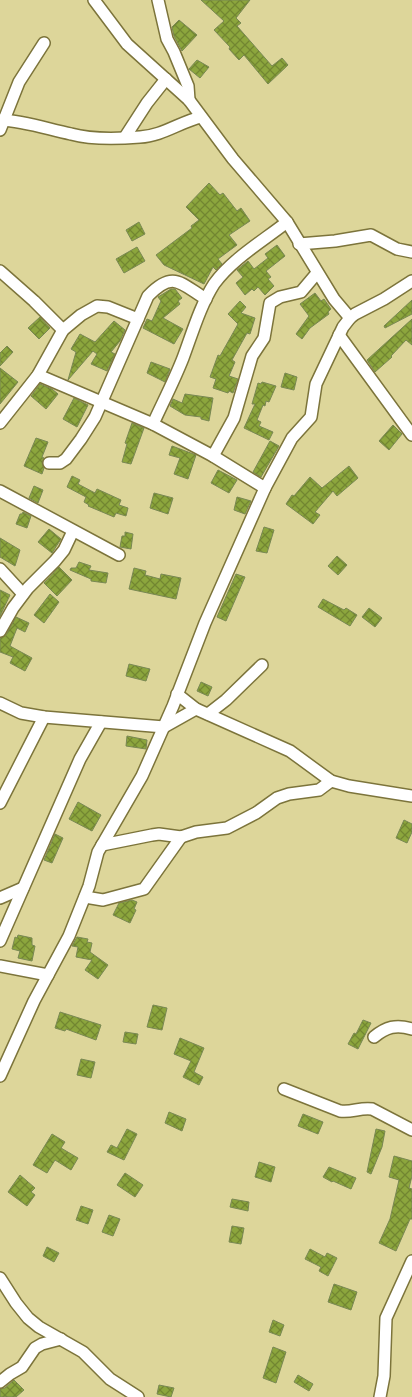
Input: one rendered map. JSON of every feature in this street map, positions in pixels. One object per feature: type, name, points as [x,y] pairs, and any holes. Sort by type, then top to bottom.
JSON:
[{"type":"street","points":[[94,0],[127,44],[189,100],[233,159],[286,222],[334,299],[350,318]]},
{"type":"street","points":[[158,0],[167,39],[186,80],[189,100]]},
{"type":"street","points":[[44,43],[22,76],[1,123],[50,128],[87,137],[141,137],[161,133],[188,120],[201,117]]},
{"type":"street","points":[[124,137],[166,79]]},
{"type":"street","points":[[153,424],[180,366],[206,299],[214,284],[223,273],[286,222]]},
{"type":"street","points":[[299,244],[336,241],[371,235],[397,249],[412,252]]},
{"type":"street","points":[[0,271],[63,330]]},
{"type":"street","points":[[213,456],[234,418],[252,356],[264,338],[270,304],[280,297],[301,292],[317,273]]},
{"type":"street","points":[[49,463],[60,463],[66,459],[81,439],[102,403],[148,296],[165,281],[179,282],[206,299]]},
{"type":"street","points":[[0,1076],[34,1001],[69,936],[89,886],[98,852],[142,776],[164,727],[205,623],[265,488],[292,438],[311,417],[316,384],[339,335],[350,318],[410,284]]},
{"type":"street","points":[[0,423],[38,375],[63,330],[87,310],[96,306],[108,307],[138,319]]},
{"type":"street","points":[[339,335],[412,435]]},
{"type":"street","points":[[38,375],[153,424],[213,456],[265,488]]},
{"type":"street","points":[[0,491],[119,555]]},
{"type":"street","points":[[0,631],[23,594],[64,550],[73,531]]},
{"type":"street","points":[[0,570],[23,594]]},
{"type":"street","points":[[208,714],[226,700],[262,665]]},
{"type":"street","points":[[177,694],[196,709],[290,751],[331,781],[349,786],[412,796]]},
{"type":"street","points":[[0,704],[21,713],[44,717],[164,727],[196,709]]},
{"type":"street","points":[[0,803],[44,717]]},
{"type":"street","points":[[0,941],[80,759],[102,722]]},
{"type":"street","points":[[102,845],[152,835],[181,837],[196,832],[227,828],[256,813],[277,798],[288,794],[319,790],[331,781]]},
{"type":"street","points":[[85,897],[103,900],[144,889],[181,837]]},
{"type":"street","points":[[0,898],[23,888]]},
{"type":"street","points":[[0,966],[48,976]]},
{"type":"street","points":[[374,1037],[384,1029],[393,1027],[412,1029]]},
{"type":"street","points":[[284,1089],[340,1111],[372,1109],[412,1130]]},
{"type":"street","points":[[380,1397],[384,1376],[386,1318],[412,1261]]},
{"type":"street","points":[[0,1278],[19,1308],[28,1318],[83,1352],[110,1379],[138,1397]]},
{"type":"street","points":[[0,1382],[22,1367],[35,1348],[61,1339]]},
{"type":"building","points":[[201,0],[250,0],[236,18],[241,23],[237,26],[272,66],[282,58],[288,65],[268,84],[244,55],[239,60],[229,49],[230,47],[214,30],[224,21]]},
{"type":"building","points":[[179,20],[197,35],[182,51],[174,36],[172,27]]},
{"type":"building","points":[[197,60],[209,67],[200,78],[189,69]]},
{"type":"building","points":[[209,183],[220,195],[223,193],[237,211],[241,208],[250,221],[229,235],[237,245],[218,259],[222,264],[216,270],[213,267],[204,284],[164,265],[156,255],[192,228],[191,226],[199,220],[186,207]]},
{"type":"building","points":[[139,222],[145,234],[132,241],[126,230]]},
{"type":"building","points":[[277,245],[285,256],[266,271],[271,277],[268,279],[274,286],[265,295],[258,287],[245,295],[236,283],[243,277],[237,270],[248,261],[254,269],[268,258],[265,254]]},
{"type":"building","points":[[137,247],[145,261],[124,273],[116,259]]},
{"type":"building","points":[[171,289],[175,289],[182,298],[178,301],[180,304],[163,318],[183,329],[174,344],[143,328],[147,319],[152,321],[161,301],[158,297]]},
{"type":"building","points":[[315,293],[321,301],[324,299],[331,309],[328,312],[329,314],[310,328],[302,339],[296,334],[309,316],[300,304]]},
{"type":"building","points":[[412,300],[412,314],[385,328],[384,326]]},
{"type":"building","points":[[240,301],[246,307],[241,313],[255,318],[250,334],[247,333],[232,360],[235,362],[229,376],[238,379],[233,393],[229,391],[228,393],[213,388],[216,379],[210,377],[218,355],[220,356],[238,324],[228,314]]},
{"type":"building","points":[[40,317],[50,328],[39,339],[28,328]]},
{"type":"building","points":[[412,319],[412,345],[406,340],[392,357],[375,372],[367,360]]},
{"type":"building","points":[[114,321],[125,330],[120,341],[111,352],[115,354],[107,371],[91,364],[97,354],[93,351],[68,380],[76,352],[71,349],[80,334],[95,342]]},
{"type":"building","points":[[7,346],[13,352],[0,366],[0,353]]},
{"type":"building","points":[[151,362],[170,369],[165,382],[147,373]]},
{"type":"building","points":[[0,368],[18,382],[0,404]]},
{"type":"building","points":[[285,373],[297,377],[294,390],[281,387]]},
{"type":"building","points":[[262,382],[276,386],[269,402],[266,401],[265,406],[263,405],[257,420],[261,422],[259,426],[273,432],[269,440],[244,428],[255,404],[252,404],[258,383],[261,384]]},
{"type":"building","points":[[40,384],[58,394],[46,409],[31,396]]},
{"type":"building","points":[[185,394],[213,398],[209,421],[201,419],[201,417],[185,415],[170,406],[173,399],[182,403]]},
{"type":"building","points":[[74,398],[88,405],[77,427],[63,419]]},
{"type":"building","points":[[132,423],[144,428],[131,464],[122,462],[127,444],[125,443]]},
{"type":"building","points":[[393,425],[402,434],[389,450],[379,441]]},
{"type":"building","points":[[36,438],[48,442],[42,457],[44,458],[42,463],[44,468],[42,474],[24,466]]},
{"type":"building","points":[[270,441],[279,446],[261,477],[253,472]]},
{"type":"building","points":[[172,446],[196,455],[188,479],[174,474],[180,458],[169,455]]},
{"type":"building","points":[[349,466],[358,478],[337,496],[333,491],[315,512],[320,515],[313,524],[286,504],[310,477],[322,488]]},
{"type":"building","points":[[218,470],[237,480],[229,493],[211,483]]},
{"type":"building","points":[[72,476],[80,480],[78,484],[95,493],[97,489],[121,500],[119,505],[128,508],[126,516],[116,513],[114,517],[88,506],[84,502],[86,497],[67,487]]},
{"type":"building","points":[[34,486],[43,490],[38,503],[29,498]]},
{"type":"building","points":[[154,493],[173,498],[168,514],[150,508]]},
{"type":"building","points":[[237,497],[251,501],[245,514],[234,510]]},
{"type":"building","points":[[23,512],[31,516],[27,528],[16,524],[20,514]]},
{"type":"building","points":[[264,527],[274,530],[267,553],[256,551]]},
{"type":"building","points":[[49,529],[61,539],[52,553],[38,542]]},
{"type":"building","points":[[125,532],[133,534],[131,549],[120,547],[122,536],[125,536]]},
{"type":"building","points":[[0,538],[20,550],[15,566],[0,557]]},
{"type":"building","points":[[337,556],[347,565],[338,575],[328,566]]},
{"type":"building","points":[[79,562],[91,566],[89,570],[108,573],[106,583],[91,581],[91,579],[70,570],[71,568],[76,568]]},
{"type":"building","points":[[59,567],[72,580],[57,596],[44,583]]},
{"type":"building","points":[[134,568],[146,571],[145,575],[160,579],[161,574],[181,578],[176,599],[129,589]]},
{"type":"building","points":[[236,574],[245,577],[226,621],[217,617]]},
{"type":"building","points":[[0,590],[10,595],[0,616]]},
{"type":"building","points":[[50,594],[59,602],[44,623],[34,615]]},
{"type":"building","points":[[323,599],[344,610],[346,608],[357,615],[350,626],[318,607]]},
{"type":"building","points":[[369,608],[382,618],[375,627],[362,617]]},
{"type":"building","points":[[16,617],[29,623],[25,632],[17,628],[10,646],[32,658],[25,671],[10,663],[13,657],[0,652],[0,638],[6,635]]},
{"type":"building","points":[[129,664],[150,669],[146,681],[126,676]]},
{"type":"building","points":[[201,682],[212,687],[208,696],[197,691]]},
{"type":"building","points":[[127,736],[147,740],[146,749],[126,746]]},
{"type":"building","points":[[78,802],[101,815],[92,831],[69,819]]},
{"type":"building","points":[[404,820],[412,824],[412,832],[407,843],[396,838]]},
{"type":"building","points":[[55,834],[63,838],[52,863],[44,860]]},
{"type":"building","points":[[132,900],[137,902],[134,909],[136,910],[130,923],[113,915],[119,903]]},
{"type":"building","points":[[18,935],[32,938],[32,945],[35,946],[32,961],[18,958],[20,951],[12,949],[15,937],[17,938]]},
{"type":"building","points":[[77,937],[88,939],[87,942],[92,943],[90,952],[108,965],[98,979],[85,970],[92,960],[76,957],[78,947],[72,946]]},
{"type":"building","points":[[153,1005],[167,1008],[162,1030],[147,1027]]},
{"type":"building","points":[[60,1012],[101,1025],[96,1040],[66,1029],[65,1031],[55,1028]]},
{"type":"building","points":[[363,1020],[371,1023],[358,1049],[348,1044]]},
{"type":"building","points":[[125,1032],[138,1034],[136,1044],[123,1042]]},
{"type":"building","points":[[180,1038],[204,1048],[194,1072],[203,1077],[199,1085],[183,1077],[191,1061],[174,1054]]},
{"type":"building","points":[[81,1059],[95,1062],[91,1078],[77,1075]]},
{"type":"building","points":[[169,1112],[186,1119],[182,1131],[165,1123]]},
{"type":"building","points":[[303,1114],[323,1122],[318,1134],[298,1126]]},
{"type":"building","points":[[127,1129],[137,1134],[124,1160],[107,1152],[111,1145],[117,1148]]},
{"type":"building","points":[[376,1129],[385,1131],[382,1147],[371,1174],[367,1172]]},
{"type":"building","points":[[52,1134],[65,1142],[61,1148],[78,1158],[71,1170],[55,1160],[47,1173],[33,1165]]},
{"type":"building","points":[[394,1156],[412,1161],[412,1176],[409,1188],[412,1189],[412,1219],[410,1219],[396,1251],[379,1243],[390,1219],[399,1180],[389,1177]]},
{"type":"building","points":[[259,1162],[275,1167],[271,1182],[255,1177]]},
{"type":"building","points":[[329,1167],[356,1178],[351,1189],[323,1177]]},
{"type":"building","points":[[125,1173],[143,1185],[135,1197],[117,1185]]},
{"type":"building","points":[[20,1175],[35,1188],[31,1192],[35,1195],[27,1206],[8,1192]]},
{"type":"building","points":[[232,1199],[249,1202],[248,1211],[230,1207]]},
{"type":"building","points":[[81,1206],[93,1210],[88,1224],[76,1220]]},
{"type":"building","points":[[109,1215],[120,1219],[113,1236],[102,1232]]},
{"type":"building","points":[[232,1226],[244,1228],[241,1244],[229,1242]]},
{"type":"building","points":[[47,1247],[59,1253],[54,1262],[43,1256]]},
{"type":"building","points":[[310,1249],[325,1257],[327,1253],[337,1258],[328,1276],[319,1271],[321,1267],[305,1259]]},
{"type":"building","points":[[334,1284],[357,1292],[351,1310],[328,1302]]},
{"type":"building","points":[[273,1320],[284,1325],[280,1336],[269,1332]]},
{"type":"building","points":[[273,1347],[286,1352],[276,1383],[263,1378]]},
{"type":"building","points":[[298,1375],[313,1384],[309,1391],[294,1382]]},
{"type":"building","points":[[14,1380],[24,1390],[16,1397],[0,1397],[0,1389],[5,1388]]},
{"type":"building","points":[[159,1385],[174,1388],[171,1397],[157,1394]]}]
